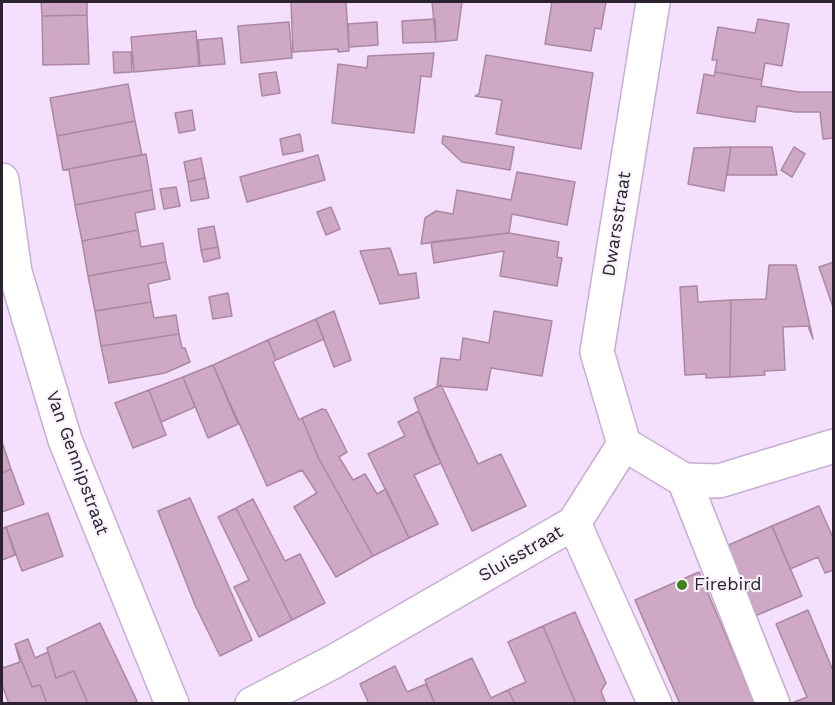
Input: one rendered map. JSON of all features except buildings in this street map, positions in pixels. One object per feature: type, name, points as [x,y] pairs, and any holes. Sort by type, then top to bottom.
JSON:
[{"type":"street","name":"Dwarsstraat","points":[[624,444],[597,352],[653,2]]},
{"type":"street","name":"Van Gennipstraat","points":[[2,180],[15,272],[65,440],[172,704]]},
{"type":"street","points":[[624,444],[684,480],[719,482],[834,446]]},
{"type":"street","name":"Sluisstraat","points":[[252,704],[333,662],[574,523],[624,444]]},
{"type":"street","points":[[684,480],[773,704]]},
{"type":"street","points":[[574,523],[655,704]]},
{"type":"place","name":"Firebird","points":[[682,585]]}]
